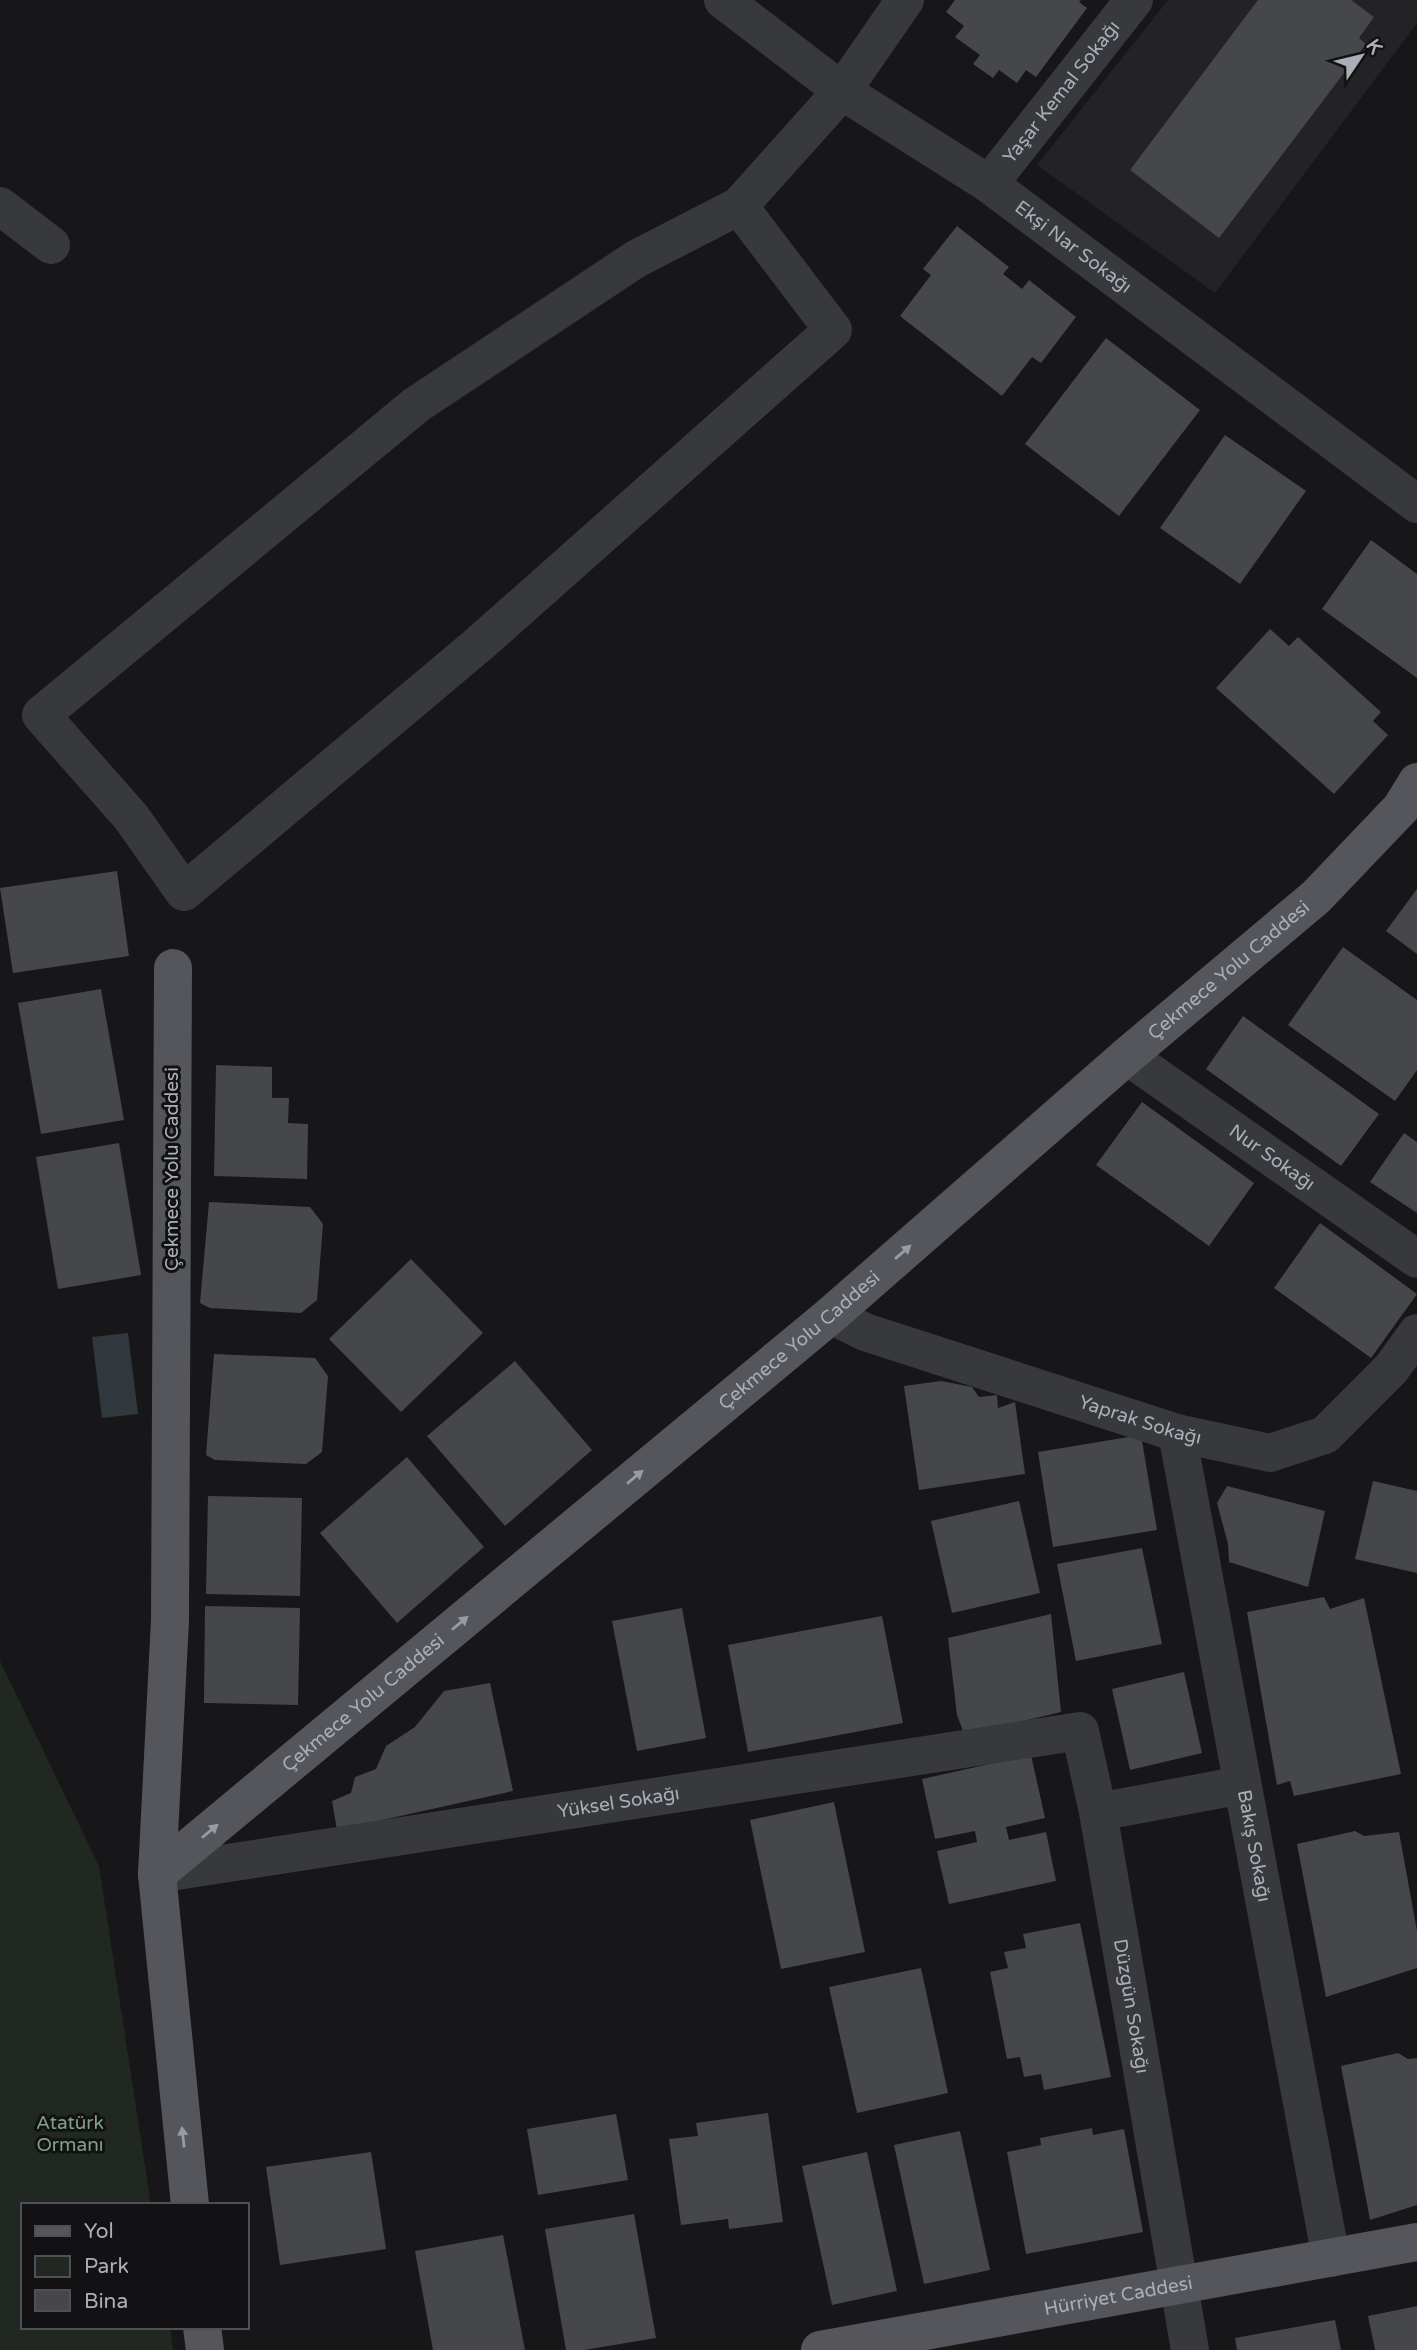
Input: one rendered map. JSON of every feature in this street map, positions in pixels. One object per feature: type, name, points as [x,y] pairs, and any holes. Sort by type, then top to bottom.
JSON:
[{"type":"main road","name":"Çekmece Yolu Caddesi","points":[[158,1874],[831,1315],[1127,1056],[1316,897],[1401,808],[1417,782]]},
{"type":"main road","name":"Çekmece Yolu Caddesi","points":[[173,968],[170,1620],[158,1874],[190,2203]]},
{"type":"main road","name":"Hürriyet Caddesi","points":[[820,2350],[1417,2242]]},
{"type":"main road","points":[[202,2329],[205,2350]]},
{"type":"street","name":"Ekşi Nar Sokağı","points":[[723,0],[842,91],[989,184],[1417,504]]},
{"type":"street","points":[[739,205],[833,330],[479,643],[184,891],[131,817],[41,715],[416,405],[636,259],[739,205],[842,91],[905,0]]},
{"type":"street","name":"Yaşar Kemal Sokağı","points":[[989,184],[1135,0]]},
{"type":"street","points":[[0,206],[51,245]]},
{"type":"street","name":"Nur Sokağı","points":[[1127,1056],[1417,1259]]},
{"type":"street","name":"Yaprak Sokağı","points":[[831,1315],[865,1332],[1177,1433],[1270,1453],[1325,1435],[1391,1369],[1417,1333]]},
{"type":"street","name":"Bakış Sokağı","points":[[1177,1433],[1331,2258]]},
{"type":"street","name":"Yüksel Sokağı","points":[[158,1874],[1080,1731]]},
{"type":"street","name":"Düzgün Sokağı","points":[[1080,1731],[1098,1812],[1190,2350]]},
{"type":"street","points":[[1098,1812],[1242,1785]]},
{"type":"shaded area","points":[[1168,0],[1417,0],[1417,23],[1215,293],[1037,165]]},
{"type":"shaded area","points":[[128,1333],[138,1414],[102,1418],[92,1337]]},
{"type":"green space","name":"Atatürk Ormanı","points":[[0,1661],[99,1866],[151,2203],[21,2203],[21,2329],[170,2329],[173,2350],[0,2350]]},
{"type":"building","points":[[955,0],[1081,0],[1079,2],[1087,8],[1036,77],[1026,70],[1017,83],[999,70],[993,78],[973,64],[980,55],[955,37],[964,26],[946,12]]},
{"type":"building","points":[[1258,0],[1351,0],[1374,17],[1359,38],[1366,44],[1219,238],[1130,170]]},
{"type":"building","points":[[957,226],[1009,267],[1003,274],[1022,289],[1029,280],[1076,317],[1041,363],[1032,357],[1002,396],[900,316],[931,275],[923,269]]},
{"type":"building","points":[[1106,338],[1200,410],[1119,516],[1025,444]]},
{"type":"building","points":[[1225,435],[1306,491],[1240,584],[1160,528]]},
{"type":"building","points":[[1371,540],[1417,574],[1417,678],[1322,609]]},
{"type":"building","points":[[1270,629],[1289,646],[1298,637],[1381,712],[1373,721],[1388,735],[1334,794],[1216,688]]},
{"type":"building","points":[[117,871],[129,956],[13,973],[0,888]]},
{"type":"building","points":[[1417,889],[1417,954],[1386,931]]},
{"type":"building","points":[[1343,947],[1417,1000],[1417,1070],[1395,1101],[1288,1025]]},
{"type":"building","points":[[101,989],[124,1120],[41,1134],[18,1003]]},
{"type":"building","points":[[1243,1016],[1379,1114],[1341,1166],[1206,1069]]},
{"type":"building","points":[[216,1065],[272,1067],[272,1098],[289,1098],[288,1123],[308,1124],[307,1179],[214,1176]]},
{"type":"building","points":[[1142,1102],[1254,1183],[1209,1246],[1096,1165]]},
{"type":"building","points":[[1404,1133],[1417,1142],[1417,1213],[1370,1182]]},
{"type":"building","points":[[119,1143],[141,1275],[58,1289],[36,1157]]},
{"type":"building","points":[[209,1202],[310,1207],[323,1224],[317,1300],[301,1313],[210,1308],[200,1303]]},
{"type":"building","points":[[1320,1223],[1417,1294],[1371,1358],[1274,1288]]},
{"type":"building","points":[[411,1259],[483,1333],[401,1412],[329,1339]]},
{"type":"building","points":[[214,1354],[315,1358],[328,1376],[322,1452],[306,1464],[215,1460],[206,1455]]},
{"type":"building","points":[[515,1361],[592,1450],[505,1526],[427,1436]]},
{"type":"building","points":[[941,1381],[972,1387],[979,1397],[997,1395],[998,1408],[1015,1402],[1025,1474],[919,1490],[904,1386]]},
{"type":"building","points":[[1141,1435],[1157,1530],[1053,1547],[1038,1452]]},
{"type":"building","points":[[407,1457],[484,1547],[397,1623],[320,1533]]},
{"type":"building","points":[[1373,1481],[1417,1491],[1417,1573],[1355,1559]]},
{"type":"building","points":[[1227,1486],[1325,1511],[1308,1587],[1229,1562],[1228,1544],[1217,1503]]},
{"type":"building","points":[[208,1496],[302,1498],[300,1596],[206,1594]]},
{"type":"building","points":[[1019,1501],[1040,1593],[952,1613],[931,1521]]},
{"type":"building","points":[[1142,1548],[1162,1644],[1076,1661],[1057,1564]]},
{"type":"building","points":[[1324,1597],[1330,1609],[1364,1598],[1401,1774],[1294,1796],[1290,1781],[1277,1785],[1247,1612]]},
{"type":"building","points":[[205,1606],[300,1608],[298,1705],[204,1703]]},
{"type":"building","points":[[682,1608],[706,1738],[637,1751],[612,1621]]},
{"type":"building","points":[[1051,1614],[1061,1712],[974,1733],[963,1731],[957,1715],[948,1638]]},
{"type":"building","points":[[882,1616],[903,1723],[748,1752],[728,1645]]},
{"type":"building","points":[[1184,1672],[1202,1753],[1130,1770],[1112,1689]]},
{"type":"building","points":[[490,1683],[513,1791],[337,1830],[332,1801],[351,1793],[355,1777],[376,1769],[386,1746],[415,1727],[444,1691]]},
{"type":"building","points":[[1031,1755],[1045,1818],[1006,1827],[1009,1840],[1046,1832],[1056,1881],[949,1904],[937,1851],[977,1842],[975,1831],[935,1839],[922,1779]]},
{"type":"building","points":[[834,1802],[865,1952],[781,1969],[750,1820]]},
{"type":"building","points":[[1355,1831],[1364,1836],[1399,1832],[1417,1931],[1417,1968],[1326,1997],[1297,1844]]},
{"type":"building","points":[[1080,1923],[1111,2077],[1044,2090],[1041,2074],[1024,2077],[1020,2057],[1007,2059],[990,1972],[1008,1968],[1004,1952],[1026,1948],[1023,1934]]},
{"type":"building","points":[[921,1968],[948,2093],[857,2113],[829,1987]]},
{"type":"building","points":[[1398,2053],[1408,2059],[1417,2058],[1417,2205],[1370,2220],[1341,2066]]},
{"type":"building","points":[[768,2113],[783,2222],[729,2229],[728,2219],[681,2225],[669,2139],[698,2136],[696,2123]]},
{"type":"building","points":[[616,2114],[628,2180],[538,2195],[527,2129]]},
{"type":"building","points":[[1092,2128],[1093,2135],[1124,2129],[1143,2232],[1026,2254],[1007,2152],[1041,2145],[1040,2138]]},
{"type":"building","points":[[960,2131],[990,2270],[924,2284],[894,2145]]},
{"type":"building","points":[[371,2152],[386,2249],[280,2265],[266,2167]]},
{"type":"building","points":[[867,2152],[897,2291],[832,2305],[802,2166]]},
{"type":"building","points":[[634,2214],[656,2338],[584,2350],[566,2350],[545,2229]]},
{"type":"building","points":[[503,2235],[525,2350],[433,2350],[415,2251]]},
{"type":"building","points":[[1417,2306],[1417,2350],[1375,2350],[1368,2316]]},
{"type":"building","points":[[1335,2320],[1341,2350],[1237,2350],[1235,2338]]}]
